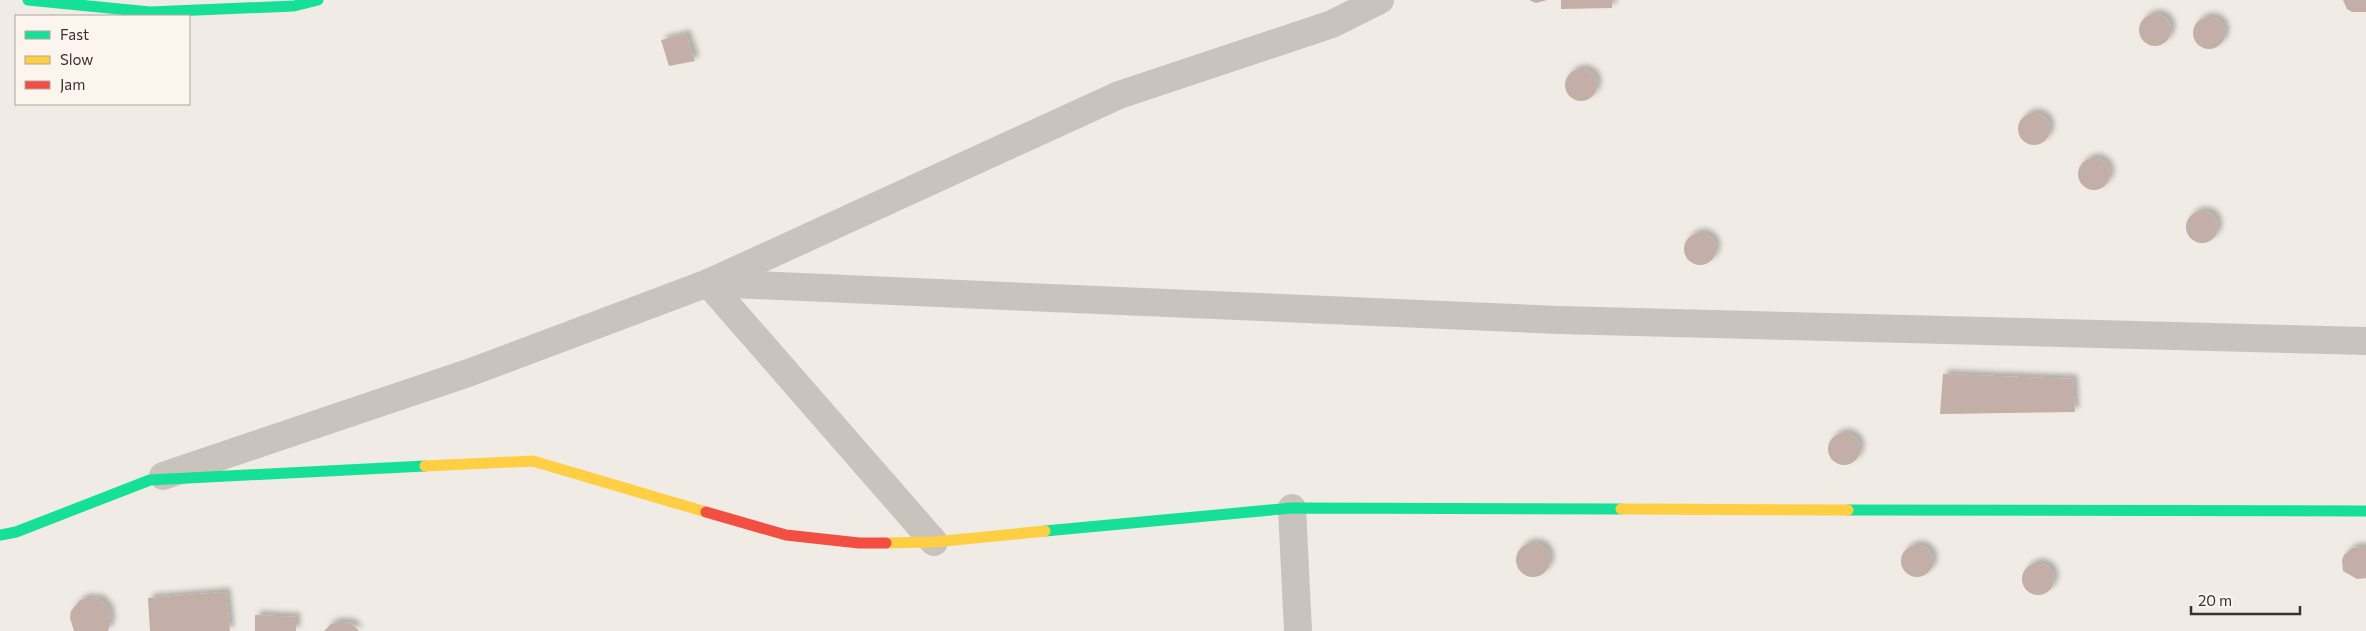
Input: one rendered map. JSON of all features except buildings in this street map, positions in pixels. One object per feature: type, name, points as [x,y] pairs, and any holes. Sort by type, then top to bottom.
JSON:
[{"type":"street","points":[[28,0],[150,12],[294,6],[318,0]]},
{"type":"street","points":[[0,535],[16,532],[150,480],[471,372],[708,283],[1119,95],[1332,24],[1380,0]]},
{"type":"street","points":[[708,283],[1559,320],[2366,341]]},
{"type":"street","points":[[708,283],[934,542]]},
{"type":"street","points":[[150,480],[533,461],[786,535],[859,543],[934,542],[1292,508],[2366,511]]},
{"type":"street","points":[[1292,508],[1298,631]]},
{"type":"traffic: fast","points":[[28,0],[150,12],[294,6],[318,0]]},
{"type":"traffic: fast","points":[[0,535],[16,532],[150,480],[425,466]]},
{"type":"traffic: fast","points":[[1045,531],[1292,508],[1621,509]]},
{"type":"traffic: fast","points":[[1848,510],[2366,511]]},
{"type":"traffic: slow","points":[[425,466],[533,461],[706,512]]},
{"type":"traffic: slow","points":[[1621,509],[1848,510]]},
{"type":"traffic: slow","points":[[886,543],[934,542],[1045,531]]},
{"type":"traffic: jam","points":[[706,512],[786,535],[859,543],[886,543]]}]
